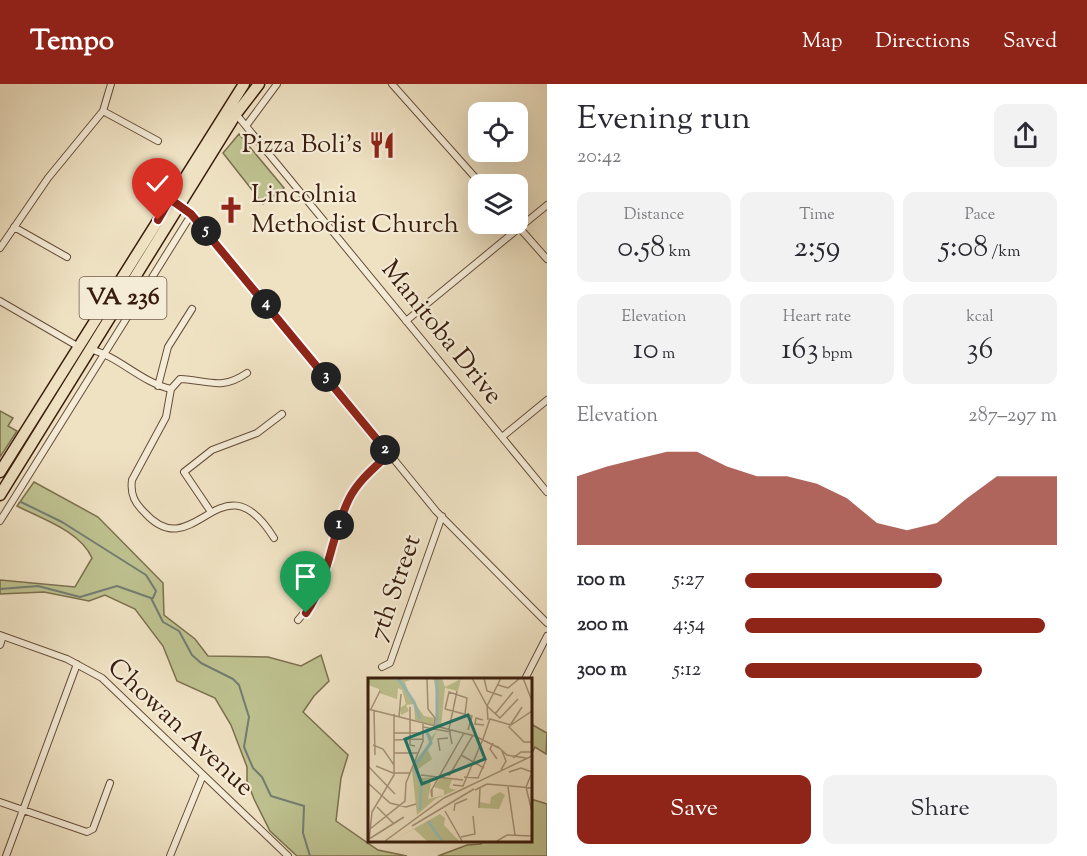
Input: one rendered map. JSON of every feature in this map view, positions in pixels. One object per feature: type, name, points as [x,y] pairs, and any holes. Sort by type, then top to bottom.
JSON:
[{"type":"main road","name":"VA 236","points":[[0,472],[244,84]]},
{"type":"main road","name":"VA 236","points":[[0,495],[236,114],[259,84]]},
{"type":"street","points":[[0,248],[48,178],[103,111],[111,84]]},
{"type":"street","points":[[246,126],[277,84]]},
{"type":"street","points":[[392,84],[472,174]]},
{"type":"street","points":[[103,111],[158,141]]},
{"type":"street","name":"Manitoba Drive","points":[[236,114],[547,492]]},
{"type":"street","points":[[170,199],[191,214],[442,516],[547,623]]},
{"type":"street","points":[[528,218],[547,205]]},
{"type":"street","points":[[0,521],[191,214]]},
{"type":"street","points":[[14,227],[68,256]]},
{"type":"street","points":[[406,321],[508,234]]},
{"type":"street","points":[[526,234],[547,259]]},
{"type":"street","points":[[0,301],[79,347],[105,354],[158,386],[171,389]]},
{"type":"street","points":[[158,386],[168,347],[192,309]]},
{"type":"street","points":[[247,373],[236,381],[224,384],[180,379],[171,389],[166,417],[135,471],[131,492],[137,504],[153,522],[165,528],[175,530],[185,527],[225,506],[243,507],[262,520],[274,538]]},
{"type":"street","name":"Manitoba Drive","points":[[502,437],[547,400]]},
{"type":"street","points":[[211,512],[184,472],[212,450],[257,433],[282,414]]},
{"type":"street","points":[[298,620],[314,601],[350,497],[366,476],[389,454]]},
{"type":"street","name":"7th Street","points":[[382,667],[390,663],[442,516]]},
{"type":"street","points":[[0,645],[1,636]]},
{"type":"street","name":"Chowan Avenue","points":[[1,636],[77,664],[102,678],[288,856]]},
{"type":"street","points":[[526,678],[547,636]]},
{"type":"street","points":[[6,856],[77,664]]},
{"type":"street","points":[[170,856],[202,775]]},
{"type":"street","points":[[0,802],[91,831],[110,783]]},
{"type":"green space","points":[[239,134],[284,188],[263,204],[223,153]]},
{"type":"green space","points":[[0,411],[13,418],[8,426],[17,431],[0,457]]},
{"type":"green space","points":[[34,482],[98,517],[163,583],[164,615],[195,639],[208,656],[268,657],[301,666],[321,655],[329,681],[314,696],[303,712],[348,755],[341,778],[336,821],[378,850],[407,856],[297,856],[270,831],[247,781],[247,767],[231,725],[215,698],[177,681],[163,646],[135,609],[105,595],[89,601],[44,592],[0,594],[0,580],[75,587],[92,558],[79,540],[70,533],[17,506]]},
{"type":"green space","points":[[532,725],[547,733],[546,754],[535,747],[532,753]]},
{"type":"green space","points":[[532,799],[547,804],[547,856],[438,856],[467,845],[481,844],[482,841],[532,841]]},
{"type":"waterway","points":[[21,502],[62,522],[146,575],[156,591],[153,598]]},
{"type":"waterway","points":[[0,589],[38,586],[80,597],[117,586],[151,598],[163,622],[179,631],[192,655],[201,663],[233,679],[239,685],[249,717],[244,747],[253,768],[262,777],[271,796],[304,806],[303,833],[310,856]]},
{"type":"place","name":"Pizza Boli's","points":[[382,145]]},
{"type":"place","name":"Lincolnia Methodist Church","points":[[231,210]]},
{"type":"route","points":[[158,220],[170,199],[191,214],[389,454],[358,484],[350,497],[314,601],[306,613]]}]
